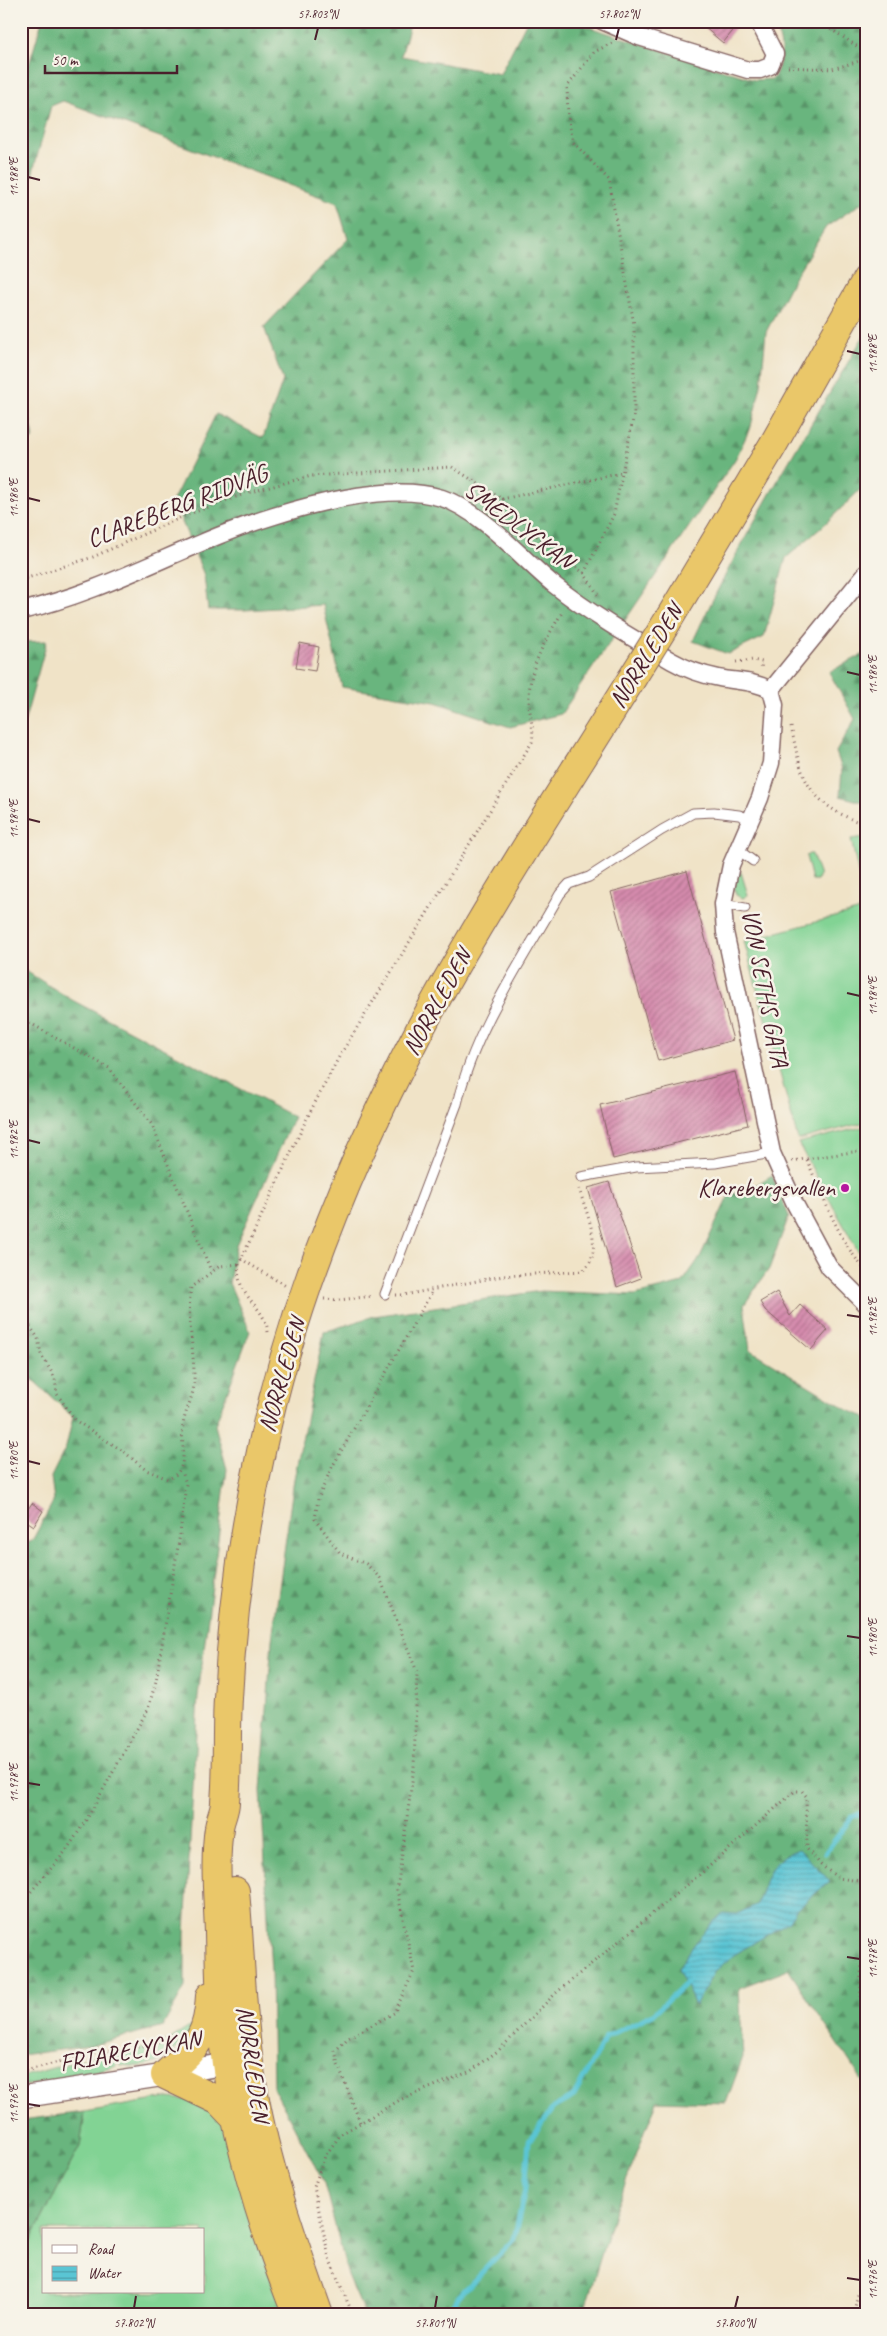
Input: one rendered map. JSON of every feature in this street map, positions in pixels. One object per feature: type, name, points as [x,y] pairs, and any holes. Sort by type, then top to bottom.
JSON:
[{"type":"highway","name":"NORRLEDEN","points":[[319,2315],[279,2195],[256,2107],[237,2061],[219,1943],[219,1828],[225,1806],[228,1690],[242,1555],[262,1446],[284,1362],[323,1245],[382,1104],[420,1029],[534,835],[664,627],[774,445],[866,280]]},
{"type":"highway","name":"NORRLEDEN","points":[[225,1806],[231,1820],[237,2120],[250,2176],[261,2212],[298,2315]]},
{"type":"highway","points":[[219,1943],[212,1966],[208,2024],[200,2041],[165,2075],[219,2101],[237,2120]]},
{"type":"street","points":[[602,21],[639,37],[748,70],[760,70],[770,66],[775,54],[758,21]]},
{"type":"street","name":"SMEDLYCKAN","points":[[21,611],[50,604],[94,589],[273,516],[312,505],[358,497],[397,492],[425,494],[456,504],[484,523],[555,586],[673,662],[719,678],[749,680],[766,687]]},
{"type":"street","points":[[766,687],[866,573]]},
{"type":"street","name":"VON SETHS GATA","points":[[766,687],[775,705],[771,762],[750,819],[730,865],[723,904],[725,932],[774,1157],[795,1204],[829,1267],[866,1304]]},
{"type":"street","name":"FRIARELYCKAN","points":[[21,2097],[165,2075],[237,2061]]},
{"type":"lane","points":[[385,1294],[457,1104],[471,1057],[491,1015],[560,894],[569,884],[589,877],[662,830],[694,813],[714,812],[739,815],[750,819]]},
{"type":"lane","points":[[737,849],[753,861]]},
{"type":"lane","points":[[723,904],[745,908]]},
{"type":"lane","points":[[582,1177],[636,1167],[774,1157]]},
{"type":"path","points":[[818,21],[866,52]]},
{"type":"path","points":[[584,573],[614,514],[634,414],[634,324],[609,180],[574,142],[568,116],[567,87],[594,52],[613,42],[617,28]]},
{"type":"path","points":[[770,66],[832,69],[866,59]]},
{"type":"path","name":"CLAREBERG RIDVÄG","points":[[21,580],[94,557],[184,516],[247,493],[311,476],[452,468],[502,500],[528,528],[584,573],[601,600]]},
{"type":"path","points":[[502,500],[622,473]]},
{"type":"path","points":[[728,663],[753,660],[762,662],[766,687]]},
{"type":"path","points":[[775,715],[783,716],[789,720],[802,772],[814,795],[853,821],[866,823]]},
{"type":"path","points":[[21,1018],[108,1068],[152,1125],[211,1271]]},
{"type":"path","points":[[774,1157],[807,1160],[866,1150]]},
{"type":"path","points":[[807,1160],[837,1226],[860,1264],[866,1270]]},
{"type":"path","points":[[321,1299],[338,1300],[385,1294],[404,1295],[503,1276],[582,1271],[590,1266],[593,1259],[593,1239],[579,1189],[582,1177]]},
{"type":"path","points":[[241,1259],[290,1288]]},
{"type":"path","points":[[21,1322],[29,1325],[38,1338],[41,1354],[55,1378],[57,1394],[76,1421],[123,1451],[146,1470],[168,1480],[181,1471],[184,1463],[183,1425],[194,1386],[188,1306],[191,1287],[220,1266],[239,1264]]},
{"type":"path","points":[[360,2122],[338,2065],[335,2051],[348,2038],[394,2013],[414,1971],[397,1890],[414,1767],[417,1672],[380,1578],[366,1564],[340,1554],[315,1519],[318,1499],[331,1469],[433,1290]]},
{"type":"path","points":[[21,1903],[66,1851],[88,1817],[148,1708],[156,1681],[179,1543],[186,1484],[181,1471]]},
{"type":"path","points":[[353,2315],[329,2258],[314,2187],[325,2156],[341,2134],[400,2100],[471,2071],[499,2050],[556,1993],[704,1871],[795,1791],[802,1791],[806,1796],[807,1849],[821,1865],[838,1878],[866,1882]]},
{"type":"path","points":[[866,1937],[860,1968],[860,1997],[866,2047]]},
{"type":"path","points":[[853,2315],[866,2261]]},
{"type":"green space","points":[[42,21],[411,21],[401,56],[500,74],[527,21],[570,21],[755,80],[773,79],[777,72],[781,50],[778,36],[771,21],[866,21],[866,200],[826,227],[794,278],[766,332],[761,385],[751,426],[736,458],[561,714],[510,727],[435,702],[342,687],[323,605],[246,610],[208,610],[204,575],[173,500],[216,414],[263,438],[283,380],[264,327],[348,239],[337,203],[63,101],[51,106],[21,215],[21,92]]},
{"type":"green space","points":[[866,332],[866,484],[823,526],[786,558],[764,637],[728,654],[693,641],[753,523]]},
{"type":"green space","points":[[27,403],[34,438],[21,448],[21,404]]},
{"type":"green space","points":[[47,641],[21,734],[21,642]]},
{"type":"green space","points":[[866,653],[866,803],[840,796],[842,769],[836,752],[855,719],[829,672]]},
{"type":"green space","points":[[866,837],[866,908],[851,839]]},
{"type":"green space","points":[[812,854],[820,876],[817,880],[812,880],[806,856]]},
{"type":"green space","points":[[741,872],[748,895],[743,898],[736,895],[734,888],[737,875]]},
{"type":"green space","points":[[861,910],[866,929],[866,1122],[798,1140],[744,941]]},
{"type":"green space","points":[[21,968],[72,1000],[294,1117],[236,1245],[229,1283],[250,1331],[215,1425],[227,1469],[198,1696],[185,1933],[185,1987],[163,2026],[90,2046],[21,2055],[21,1545],[24,1546],[33,1539],[54,1500],[51,1477],[66,1447],[73,1417],[21,1369]]},
{"type":"green space","name":"Klarebergsvallen","points":[[866,1126],[866,1259],[859,1253],[798,1143]]},
{"type":"green space","points":[[772,1175],[789,1216],[769,1269],[744,1305],[750,1350],[850,1411],[866,1417],[866,1766],[862,1777],[866,1777],[866,2086],[788,1969],[739,1988],[743,2057],[726,2103],[657,2101],[614,2213],[583,2315],[365,2315],[348,2276],[324,2183],[273,2087],[271,1972],[261,1791],[272,1640],[294,1479],[324,1332],[374,1316],[541,1291],[635,1295],[682,1283],[700,1257],[729,1195],[756,1185]]},
{"type":"green space","points":[[199,2021],[198,2027],[173,2052],[156,2062],[135,2066],[121,2065],[120,2061],[116,2062],[117,2065],[71,2079],[21,2086],[21,2077],[98,2055],[133,2051],[164,2043]]},
{"type":"green space","points":[[167,2098],[204,2101],[226,2118],[286,2315],[21,2315],[21,2259],[80,2146],[85,2112]]},
{"type":"green space","points":[[85,2112],[80,2146],[21,2259],[21,2120]]},
{"type":"water","points":[[799,1849],[830,1881],[797,1909],[788,1922],[734,1955],[715,1971],[695,2005],[678,1969],[688,1954],[704,1932],[723,1913],[737,1914],[757,1904],[770,1870],[781,1858]]},
{"type":"building","points":[[697,21],[741,21],[723,43]]},
{"type":"building","points":[[300,643],[319,647],[315,671],[296,668]]},
{"type":"building","points":[[687,871],[733,1040],[658,1061],[611,892]]},
{"type":"building","points":[[735,1072],[748,1125],[613,1159],[600,1105]]},
{"type":"building","points":[[609,1182],[641,1278],[617,1287],[588,1188]]},
{"type":"building","points":[[777,1292],[790,1316],[800,1305],[828,1330],[811,1350],[765,1310],[760,1302]]},
{"type":"building","points":[[32,1503],[43,1511],[34,1526],[22,1518]]},
{"type":"waterway","points":[[825,1853],[852,1817],[866,1811]]},
{"type":"waterway","points":[[449,2315],[458,2297],[514,2239],[525,2189],[529,2141],[553,2108],[574,2096],[606,2037],[653,2014],[689,1980]]},
{"type":"place","name":"Klarebergsvallen","points":[[845,1188]]}]
